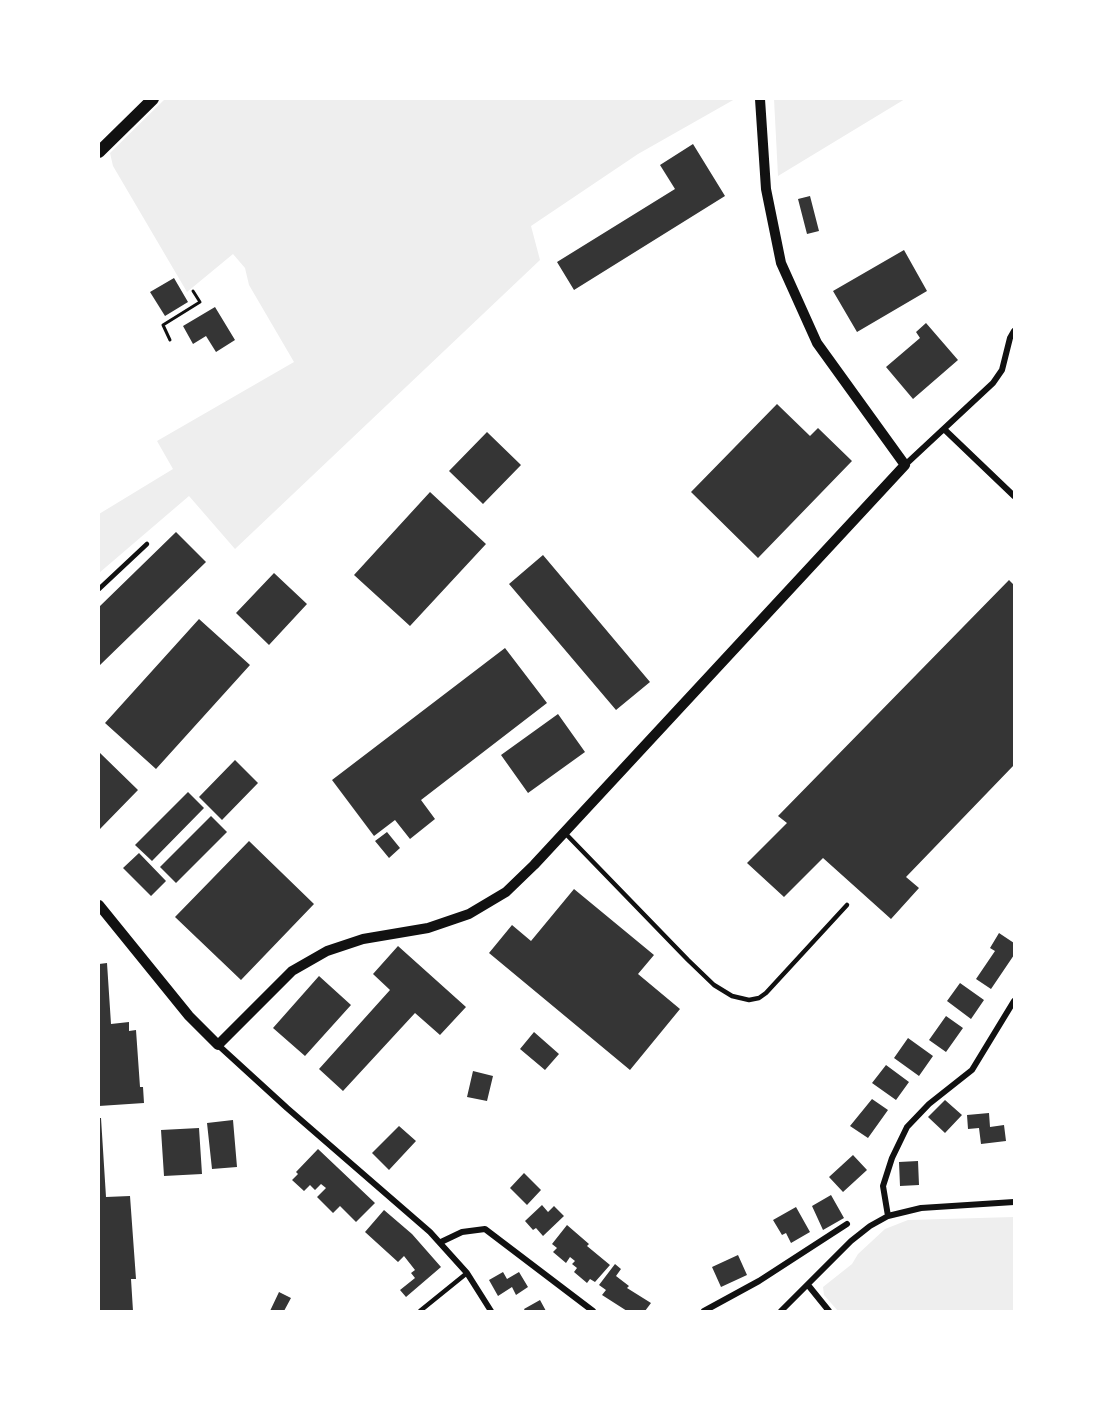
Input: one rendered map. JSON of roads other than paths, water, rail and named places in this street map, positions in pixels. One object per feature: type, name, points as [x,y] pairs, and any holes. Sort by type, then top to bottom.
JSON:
[{"type":"main road","points":[[99,152],[153,99]]},
{"type":"street","points":[[760,99],[766,189],[781,263],[817,343],[905,465]]},
{"type":"street","points":[[218,1045],[292,971],[327,951],[354,942],[428,928],[469,914],[506,892],[905,465],[993,383],[1002,370],[1014,331]]},
{"type":"street","points":[[945,430],[1014,496]]},
{"type":"street","points":[[99,905],[189,1016],[218,1045],[441,1242],[467,1273],[491,1311]]},
{"type":"street","points":[[888,1216],[883,1186],[892,1158],[907,1127],[929,1104],[972,1070],[1014,1001]]},
{"type":"street","points":[[782,1311],[851,1241],[888,1216],[921,1208],[1014,1202]]},
{"type":"street","points":[[704,1311],[759,1281],[847,1224]]},
{"type":"street","points":[[441,1242],[462,1232],[485,1229],[593,1311]]},
{"type":"street","points":[[808,1285],[829,1311]]},
{"type":"lane","points":[[99,589],[147,544]]},
{"type":"lane","points":[[564,832],[697,969],[714,985],[732,996],[749,1000],[759,998],[766,993],[847,905]]},
{"type":"lane","points":[[420,1311],[467,1273]]}]
